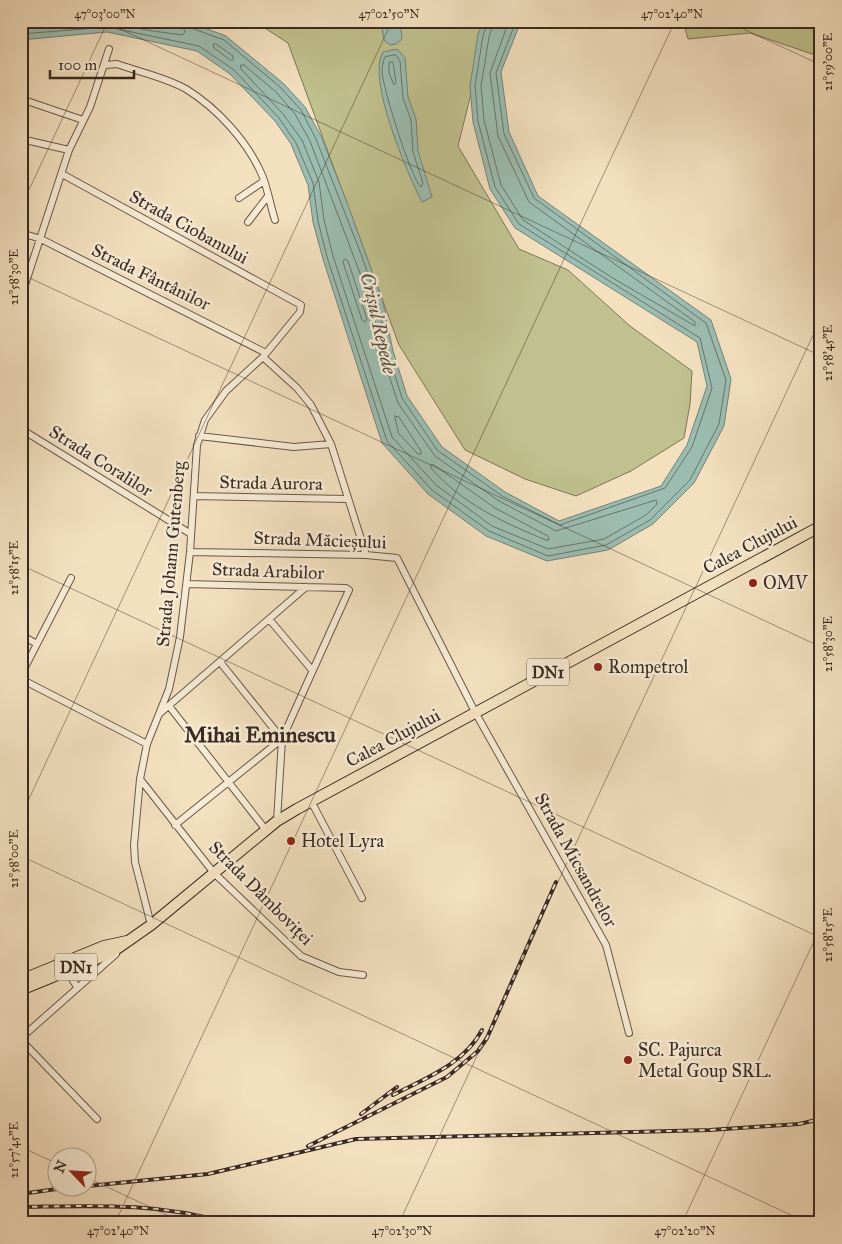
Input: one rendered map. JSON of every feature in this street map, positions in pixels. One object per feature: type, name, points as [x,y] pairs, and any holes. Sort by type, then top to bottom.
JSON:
[{"type":"main road","name":"Calea Clujului","points":[[128,941],[151,925],[277,821],[821,526]]},
{"type":"main road","name":"DN1","points":[[21,990],[104,946],[128,941]]},
{"type":"main road","name":"DN1","points":[[21,980],[53,972],[67,971],[111,953],[128,941]]},
{"type":"main road","points":[[67,971],[66,966],[69,963],[99,952],[104,946]]},
{"type":"street","points":[[21,297],[69,150],[90,107],[109,48]]},
{"type":"street","points":[[105,65],[117,64],[186,89],[224,120],[255,160],[264,181],[275,220]]},
{"type":"street","points":[[21,98],[83,120]]},
{"type":"street","points":[[21,138],[69,150]]},
{"type":"street","name":"Strada Ciobanului","points":[[62,174],[301,305]]},
{"type":"street","points":[[239,198],[264,181]]},
{"type":"street","points":[[248,222],[268,196]]},
{"type":"street","name":"Strada Fântânilor","points":[[21,233],[41,239],[264,355],[311,405],[332,444],[347,499],[366,555]]},
{"type":"street","name":"Strada Johann Gutenberg","points":[[151,925],[135,862],[134,845],[140,779],[147,744],[173,675],[180,637],[190,552],[195,456],[199,436],[205,420],[226,391],[264,355],[300,312],[301,305]]},
{"type":"street","name":"Strada Coralilor","points":[[21,429],[191,534]]},
{"type":"street","points":[[199,436],[294,447],[332,444]]},
{"type":"street","name":"Strada Aurora","points":[[194,496],[347,499]]},
{"type":"street","name":"Strada Măcieșului","points":[[190,552],[366,555],[396,558],[475,712]]},
{"type":"street","points":[[21,675],[71,578]]},
{"type":"street","name":"Strada Arabilor","points":[[187,584],[346,588],[349,590],[312,670]]},
{"type":"street","points":[[158,716],[306,587]]},
{"type":"street","points":[[269,619],[312,670],[282,739],[277,821]]},
{"type":"street","points":[[21,635],[37,644]]},
{"type":"street","points":[[220,662],[282,739]]},
{"type":"street","points":[[21,679],[147,744]]},
{"type":"street","points":[[169,706],[266,830]]},
{"type":"street","name":"Strada Micsandrelor","points":[[475,712],[606,945],[629,1033]]},
{"type":"street","points":[[175,825],[282,739]]},
{"type":"street","name":"Strada Dâmboviței","points":[[140,779],[214,873],[301,956],[339,972],[363,975]]},
{"type":"street","points":[[311,801],[362,898]]},
{"type":"street","name":"Calea Clujului","points":[[21,1039],[128,941]]},
{"type":"street","points":[[67,971],[77,987]]},
{"type":"street","points":[[21,1039],[97,1119]]},
{"type":"street","points":[[52,1223],[128,1223]]},
{"type":"green space","points":[[254,21],[489,21],[458,146],[519,249],[568,270],[630,326],[692,371],[690,404],[684,438],[631,471],[576,496],[525,479],[465,450],[399,345],[288,43]]},
{"type":"green space","points":[[683,21],[821,21],[821,57],[750,33],[688,39]]},
{"type":"water","name":"Crișul Repede","points":[[21,21],[186,21],[226,36],[284,84],[305,107],[321,136],[383,302],[393,351],[407,396],[442,447],[505,492],[559,521],[661,486],[687,445],[707,386],[697,342],[515,228],[490,189],[473,122],[470,86],[478,34],[484,21],[521,21],[501,72],[509,132],[538,196],[711,320],[731,379],[724,426],[694,483],[653,524],[608,550],[547,561],[486,536],[428,494],[382,443],[323,259],[313,222],[308,185],[291,144],[275,121],[230,74],[197,51],[107,32],[21,40]]},
{"type":"water","points":[[381,21],[400,21],[402,39],[396,44],[390,45],[384,40]]},
{"type":"water","points":[[397,49],[405,58],[408,97],[416,119],[418,151],[432,197],[422,202],[399,150],[384,104],[380,83],[379,65],[383,52]]},
{"type":"railway","points":[[308,1146],[447,1077],[478,1051],[487,1038],[556,882]]},
{"type":"railway","points":[[393,1095],[431,1076],[455,1061],[474,1042],[482,1030]]},
{"type":"railway","points":[[361,1114],[397,1087]]},
{"type":"railway","points":[[98,1185],[208,1174],[356,1139],[710,1130],[799,1124],[821,1119]]},
{"type":"railway","points":[[21,1194],[48,1190]]},
{"type":"railway","points":[[21,1207],[99,1206],[150,1208],[201,1216],[226,1223]]},
{"type":"place","name":"OMV","points":[[753,583]]},
{"type":"place","name":"Rompetrol","points":[[598,667]]},
{"type":"place","name":"Hotel Lyra","points":[[291,841]]},
{"type":"place","name":"SC. Pajurca Metal Goup SRL.","points":[[628,1060]]},
{"type":"district","name":"Mihai Eminescu","points":[[260,734]]}]
